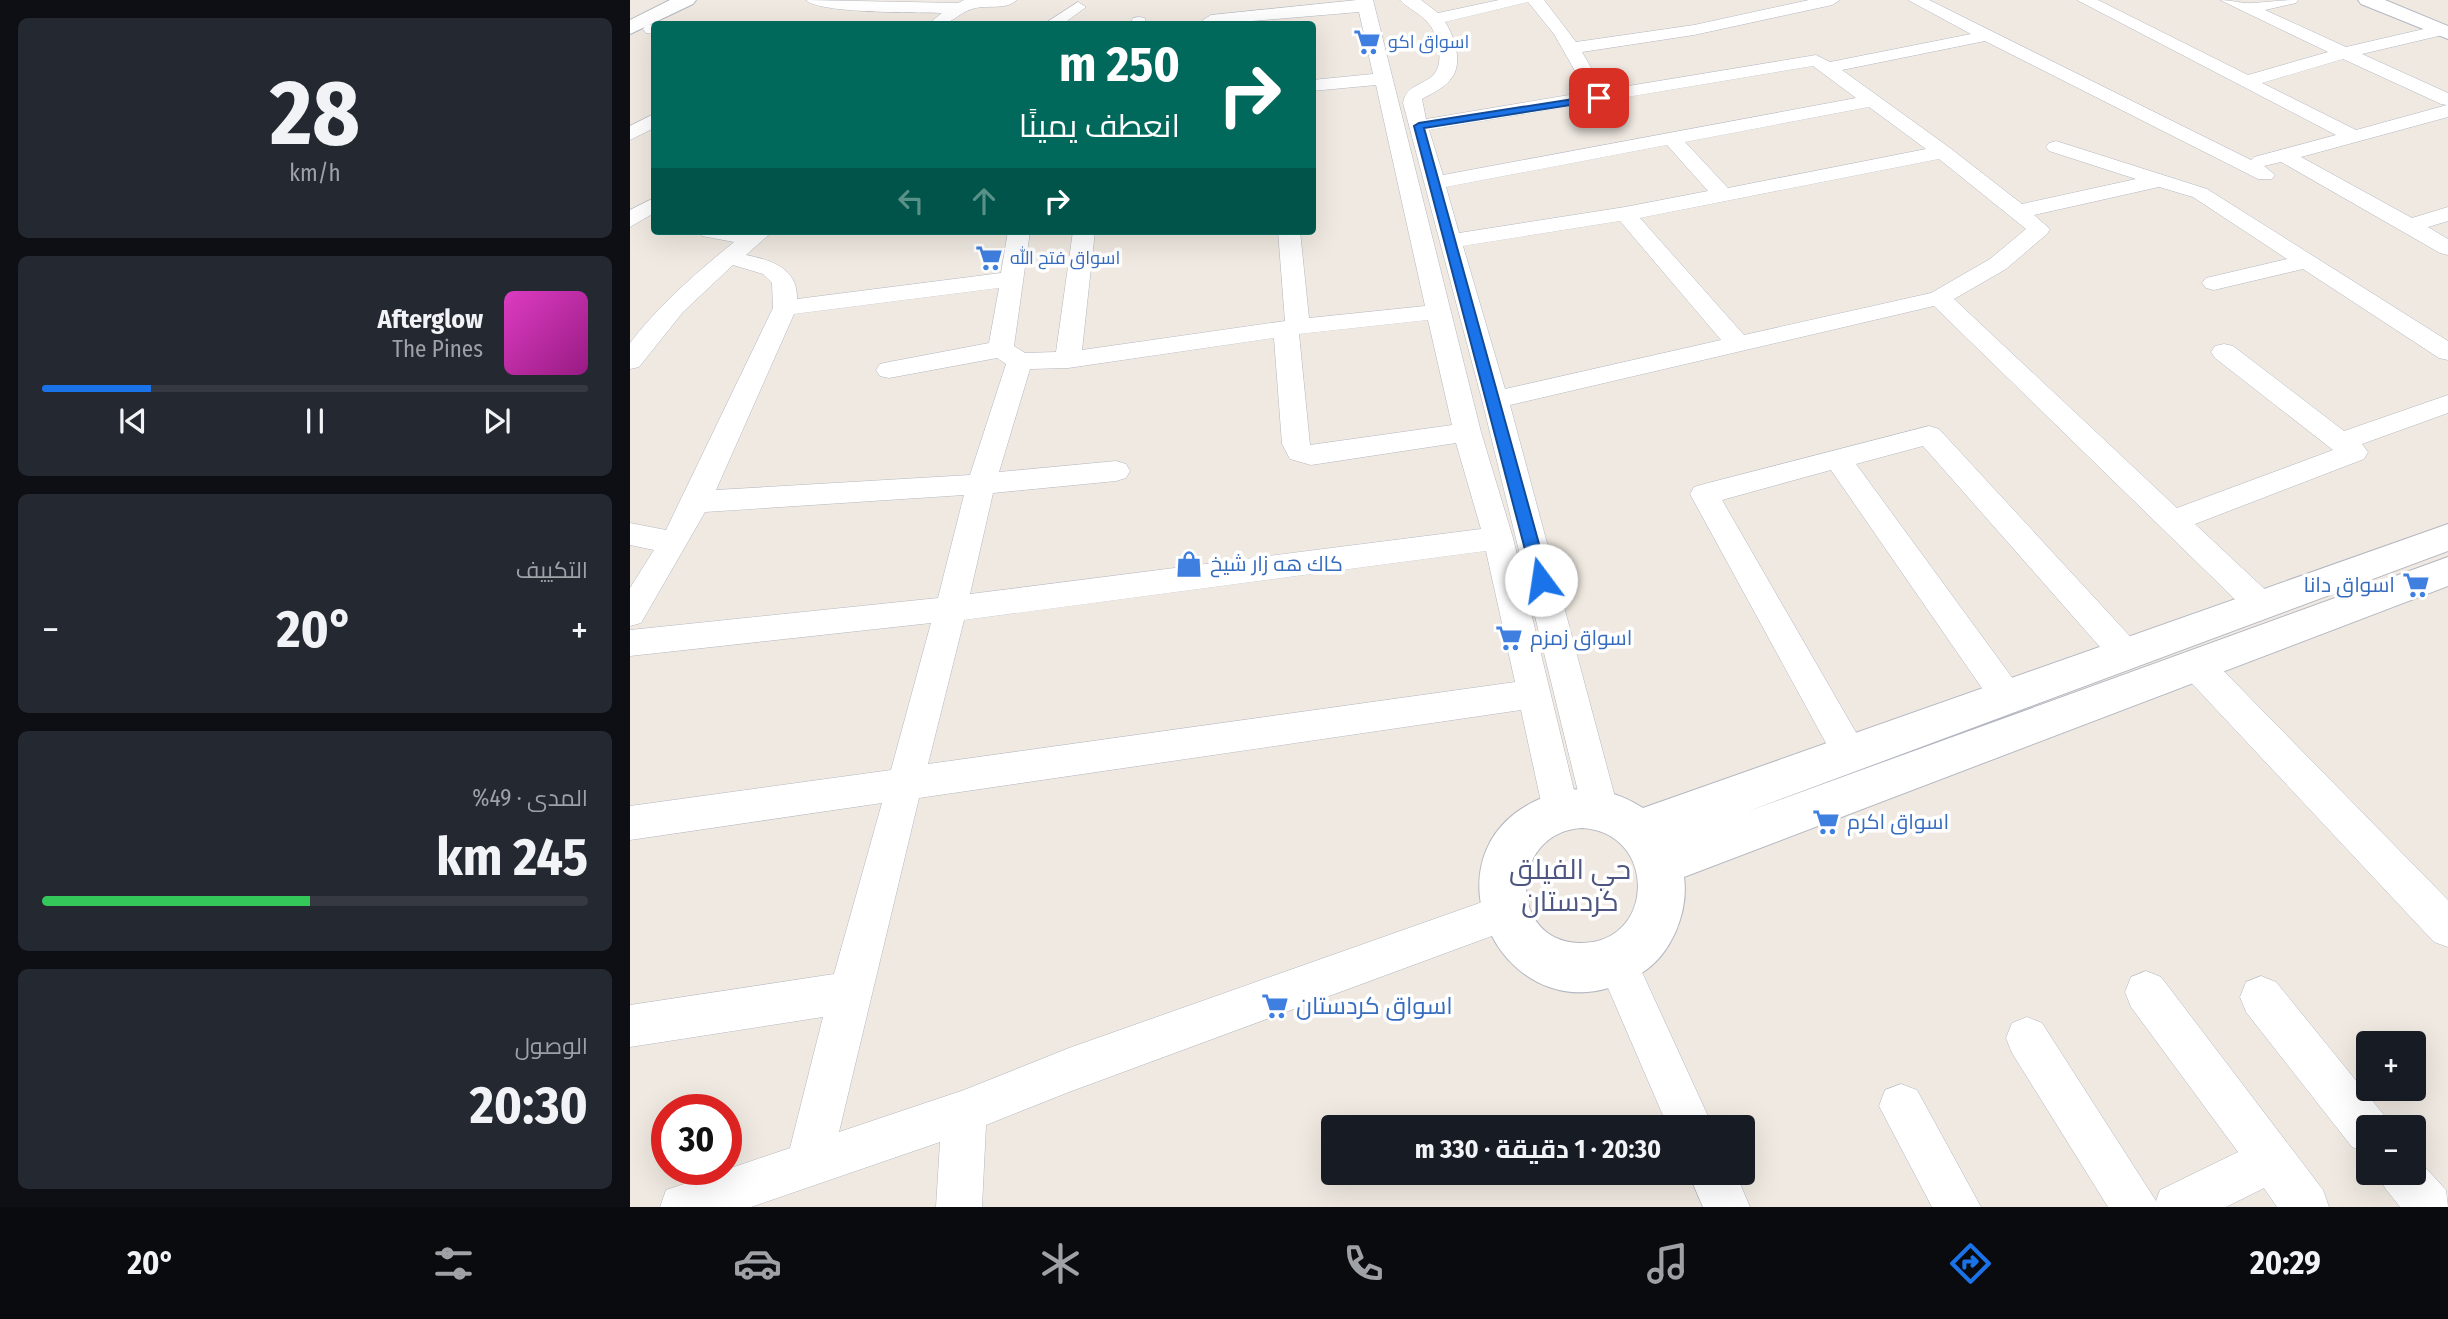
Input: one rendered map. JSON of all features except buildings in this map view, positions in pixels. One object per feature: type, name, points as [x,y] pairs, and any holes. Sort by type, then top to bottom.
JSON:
[{"type":"street","points":[[814,0],[959,8]]},
{"type":"street","points":[[939,21],[959,8],[981,1],[1009,0]]},
{"type":"street","points":[[1408,0],[1427,10],[1444,33],[1448,69],[1443,78],[1417,93],[1412,103],[1614,830]]},
{"type":"street","points":[[1436,19],[1521,0]]},
{"type":"street","points":[[1535,0],[1551,16],[1572,48],[1599,98]]},
{"type":"street","points":[[1572,48],[1694,30],[1832,0]]},
{"type":"street","points":[[1916,0],[1987,36],[2410,226],[2448,248]]},
{"type":"street","points":[[1942,0],[2278,165]]},
{"type":"street","points":[[2085,0],[2353,136]]},
{"type":"street","points":[[2228,0],[2448,100]]},
{"type":"street","points":[[2249,9],[2290,0]]},
{"type":"street","points":[[2368,0],[2446,30]]},
{"type":"street","points":[[2387,0],[2446,30]]},
{"type":"street","points":[[666,21],[695,2]]},
{"type":"street","points":[[630,28],[695,2]]},
{"type":"street","points":[[836,18],[866,3]]},
{"type":"street","points":[[1211,20],[1365,3],[1467,432],[1498,538],[1533,694],[1614,830],[1664,883],[1663,902],[1657,920],[1647,937],[1633,950],[1616,960],[1597,965],[1559,962],[1526,943],[1513,929],[1500,894],[1500,875],[1505,857],[1514,841],[1527,828],[1543,818],[1614,830],[2196,665],[2448,571]]},
{"type":"street","points":[[1056,21],[1080,4]]},
{"type":"street","points":[[1073,21],[1080,4]]},
{"type":"street","points":[[630,40],[651,30]]},
{"type":"street","points":[[2245,82],[2344,53],[2446,30]]},
{"type":"street","points":[[1826,68],[1987,36]]},
{"type":"street","points":[[1419,126],[1816,60],[1943,152],[2039,229],[1998,264],[1939,298],[1495,400]]},
{"type":"street","points":[[1316,86],[1384,88],[1417,93]]},
{"type":"street","points":[[1435,183],[1870,101]]},
{"type":"street","points":[[2200,193],[2232,184],[2353,136],[2448,111]]},
{"type":"street","points":[[630,134],[651,122]]},
{"type":"street","points":[[1673,140],[1723,195]]},
{"type":"street","points":[[2056,147],[2200,193],[2448,352]]},
{"type":"street","points":[[1451,242],[1625,214],[1943,152]]},
{"type":"street","points":[[2017,212],[2158,180]]},
{"type":"street","points":[[637,219],[651,207]]},
{"type":"street","points":[[1625,214],[1739,345]]},
{"type":"street","points":[[2410,226],[2448,214]]},
{"type":"street","points":[[630,361],[652,328],[727,257],[757,235]]},
{"type":"street","points":[[810,1164],[850,992],[951,608],[1010,355],[1012,279],[1018,235]]},
{"type":"street","points":[[1068,360],[1084,235]]},
{"type":"street","points":[[1289,235],[1296,444],[1300,452],[1311,455],[1467,432]]},
{"type":"street","points":[[630,614],[696,502],[785,308],[787,292],[784,280],[776,271],[727,257]]},
{"type":"street","points":[[2214,282],[2307,261]]},
{"type":"street","points":[[785,308],[1012,279]]},
{"type":"street","points":[[1939,298],[2261,605]]},
{"type":"street","points":[[888,370],[1010,355],[1068,360],[1292,328],[1438,312]]},
{"type":"street","points":[[2172,521],[2354,452],[2224,352]]},
{"type":"street","points":[[2340,442],[2448,404]]},
{"type":"street","points":[[1850,754],[1704,494],[1928,435],[2126,654]]},
{"type":"street","points":[[1838,460],[2007,697]]},
{"type":"street","points":[[696,502],[981,484],[1116,471]]},
{"type":"street","points":[[630,534],[674,543]]},
{"type":"street","points":[[1614,830],[1850,754],[2448,537]]},
{"type":"street","points":[[630,643],[951,608],[1498,538]]},
{"type":"street","points":[[2196,665],[2448,928]]},
{"type":"street","points":[[630,822],[1533,694]]},
{"type":"street","points":[[683,1207],[964,1112],[1069,1070],[1505,913]]},
{"type":"street","points":[[1616,960],[1686,1115]]},
{"type":"street","points":[[630,1026],[850,992]]},
{"type":"street","points":[[2146,992],[2306,1207]]},
{"type":"street","points":[[2261,997],[2356,1116]]},
{"type":"street","points":[[2027,1038],[2135,1207]]},
{"type":"street","points":[[1901,1106],[1958,1207]]},
{"type":"street","points":[[959,1207],[964,1112]]},
{"type":"street","points":[[2178,1207],[2271,1160]]},
{"type":"street","points":[[2411,1185],[2428,1207]]},
{"type":"place","name":"اسواق اكو","points":[[1367,42]]},
{"type":"place","name":"اسواق فتح الله","points":[[989,258]]},
{"type":"place","name":"كاك هه زار شيخ","points":[[1189,564]]},
{"type":"place","name":"اسواق دانا","points":[[2416,585]]},
{"type":"place","name":"اسواق زمزم","points":[[1509,638]]},
{"type":"place","name":"اسواق اكرم","points":[[1826,822]]},
{"type":"place","name":"اسواق كردستان","points":[[1275,1006]]},
{"type":"district","name":"حي الفيلق كردستان","points":[[1570,885]]},
{"type":"route","points":[[1541,580],[1495,400],[1419,126],[1599,98]]}]
